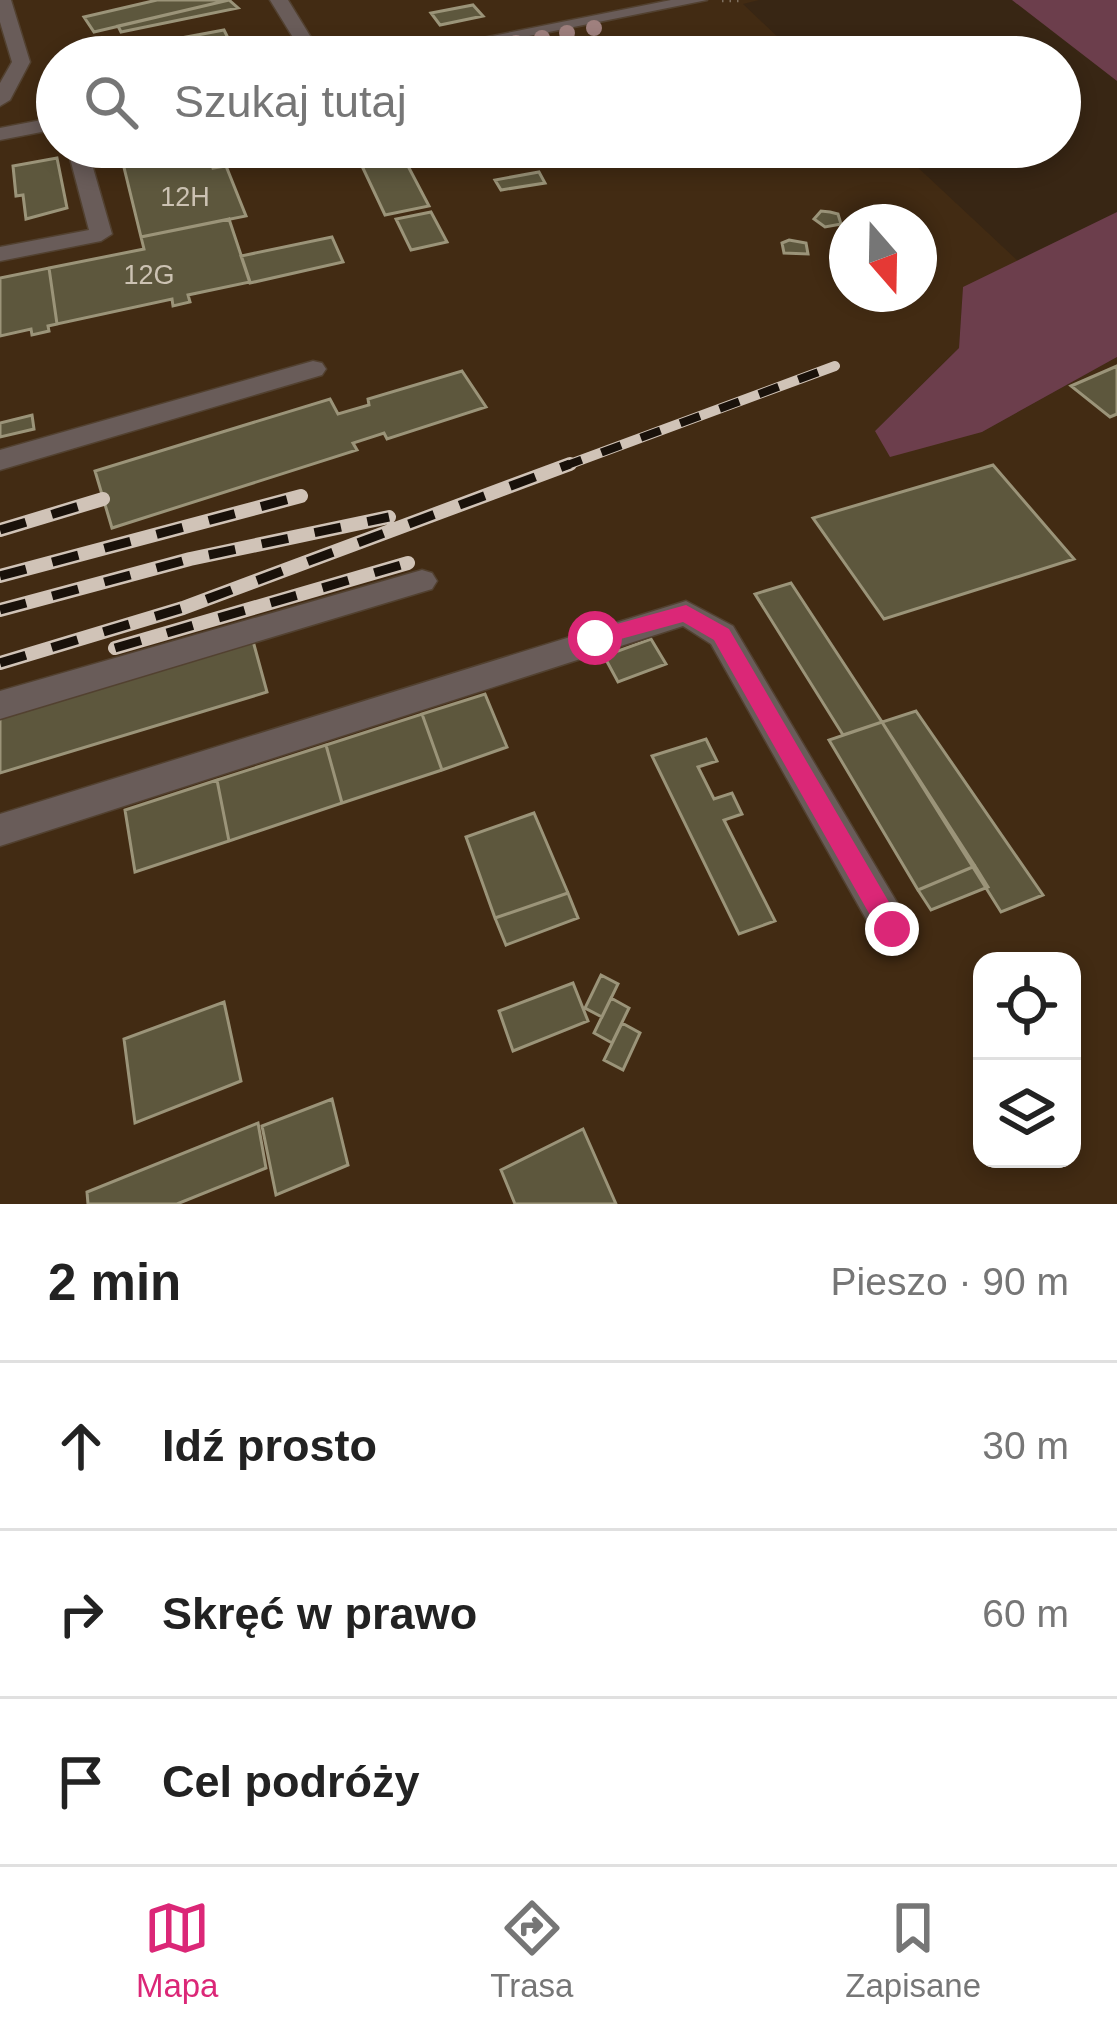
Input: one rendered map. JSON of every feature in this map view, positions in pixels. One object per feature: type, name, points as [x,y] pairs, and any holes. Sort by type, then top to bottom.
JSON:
[{"type":"street","points":[[0,100],[21,62],[2,0]]},
{"type":"street","points":[[278,0],[301,36]]},
{"type":"street","points":[[607,0],[623,15]]},
{"type":"street","points":[[510,36],[698,0]]},
{"type":"street","points":[[0,134],[36,127]]},
{"type":"street","points":[[0,254],[101,234],[83,168]]},
{"type":"street","points":[[0,460],[313,369]]},
{"type":"street","points":[[0,704],[422,581]]},
{"type":"street","points":[[0,830],[686,613],[722,635],[892,929]]},
{"type":"path","points":[[722,0],[744,0]]},
{"type":"shaded area","points":[[0,0],[759,0],[743,4],[777,36],[36,36],[36,168],[918,168],[1019,262],[963,288],[959,348],[875,431],[982,432],[1117,357],[1117,1204],[0,1204]]},
{"type":"shaded area","points":[[1012,0],[1117,0],[1117,81],[1081,53],[1081,36],[1059,36]]},
{"type":"shaded area","points":[[1117,212],[1117,357],[982,432],[890,457],[875,431],[959,348],[963,287]]},
{"type":"building","points":[[157,0],[229,0],[94,32],[84,17]]},
{"type":"building","points":[[229,0],[238,8],[121,32],[118,26]]},
{"type":"building","points":[[473,5],[483,16],[440,25],[431,13]]},
{"type":"building","points":[[224,30],[227,36],[192,36]]},
{"type":"building","points":[[36,162],[36,168],[59,168],[67,208],[26,219],[23,195],[16,196],[13,166]]},
{"type":"building","points":[[124,168],[227,168],[246,216],[141,237]]},
{"type":"building","points":[[363,168],[409,168],[429,206],[385,215]]},
{"type":"building","points":[[539,172],[545,183],[501,190],[495,180]]},
{"type":"building","points":[[821,211],[829,212],[829,226],[814,219]]},
{"type":"building","points":[[431,212],[447,242],[411,250],[396,219]]},
{"type":"building","points":[[229,219],[250,282],[188,295],[190,302],[173,306],[172,299],[57,324],[49,268],[144,249],[141,237]]},
{"type":"building","points":[[332,237],[343,262],[250,283],[241,256]]},
{"type":"building","points":[[782,243],[806,243],[808,254],[784,253]]},
{"type":"building","points":[[49,268],[57,324],[32,335],[31,329],[0,336],[0,278]]},
{"type":"building","points":[[1117,366],[1117,414],[1110,417],[1071,386]]},
{"type":"building","points":[[462,371],[486,407],[387,439],[384,433],[353,443],[357,450],[112,528],[95,471],[330,399],[338,414],[369,405],[368,399]]},
{"type":"building","points":[[32,415],[34,429],[0,437],[0,423]]},
{"type":"building","points":[[993,465],[1074,559],[884,619],[813,518]]},
{"type":"building","points":[[791,583],[882,722],[843,735],[755,594]]},
{"type":"building","points":[[651,639],[666,664],[618,682],[604,656]]},
{"type":"building","points":[[253,641],[267,692],[0,773],[0,715]]},
{"type":"building","points":[[485,694],[507,747],[442,770],[422,714]]},
{"type":"building","points":[[916,711],[1043,895],[1001,912],[882,722]]},
{"type":"building","points":[[422,714],[442,770],[342,803],[326,745]]},
{"type":"building","points":[[882,722],[975,866],[918,890],[829,740]]},
{"type":"building","points":[[706,739],[717,761],[698,767],[714,799],[732,793],[742,814],[724,820],[775,921],[739,934],[652,756]]},
{"type":"building","points":[[326,745],[342,803],[229,841],[217,780]]},
{"type":"building","points":[[217,780],[229,841],[135,872],[125,810]]},
{"type":"building","points":[[534,813],[568,893],[495,918],[466,837]]},
{"type":"building","points":[[975,866],[988,887],[931,910],[918,890]]},
{"type":"building","points":[[568,893],[578,918],[506,945],[495,918]]},
{"type":"building","points":[[601,975],[618,984],[602,1017],[585,1008]]},
{"type":"building","points":[[573,983],[588,1021],[513,1051],[499,1011]]},
{"type":"building","points":[[611,998],[629,1008],[612,1043],[594,1033]]},
{"type":"building","points":[[224,1002],[241,1081],[135,1123],[124,1039]]},
{"type":"building","points":[[622,1023],[640,1033],[623,1070],[604,1060]]},
{"type":"building","points":[[332,1099],[348,1165],[276,1195],[262,1126]]},
{"type":"building","points":[[258,1123],[266,1168],[177,1204],[88,1204],[87,1192]]},
{"type":"building","points":[[583,1129],[616,1204],[515,1204],[501,1170]]},
{"type":"railway","points":[[562,467],[835,366]]},
{"type":"railway","points":[[0,663],[183,608],[570,464]]},
{"type":"railway","points":[[0,576],[301,496]]},
{"type":"railway","points":[[0,530],[103,499]]},
{"type":"railway","points":[[0,610],[190,559],[389,517]]},
{"type":"railway","points":[[115,648],[408,563]]},
{"type":"route","points":[[595,638],[686,613],[722,635],[892,929]]}]
